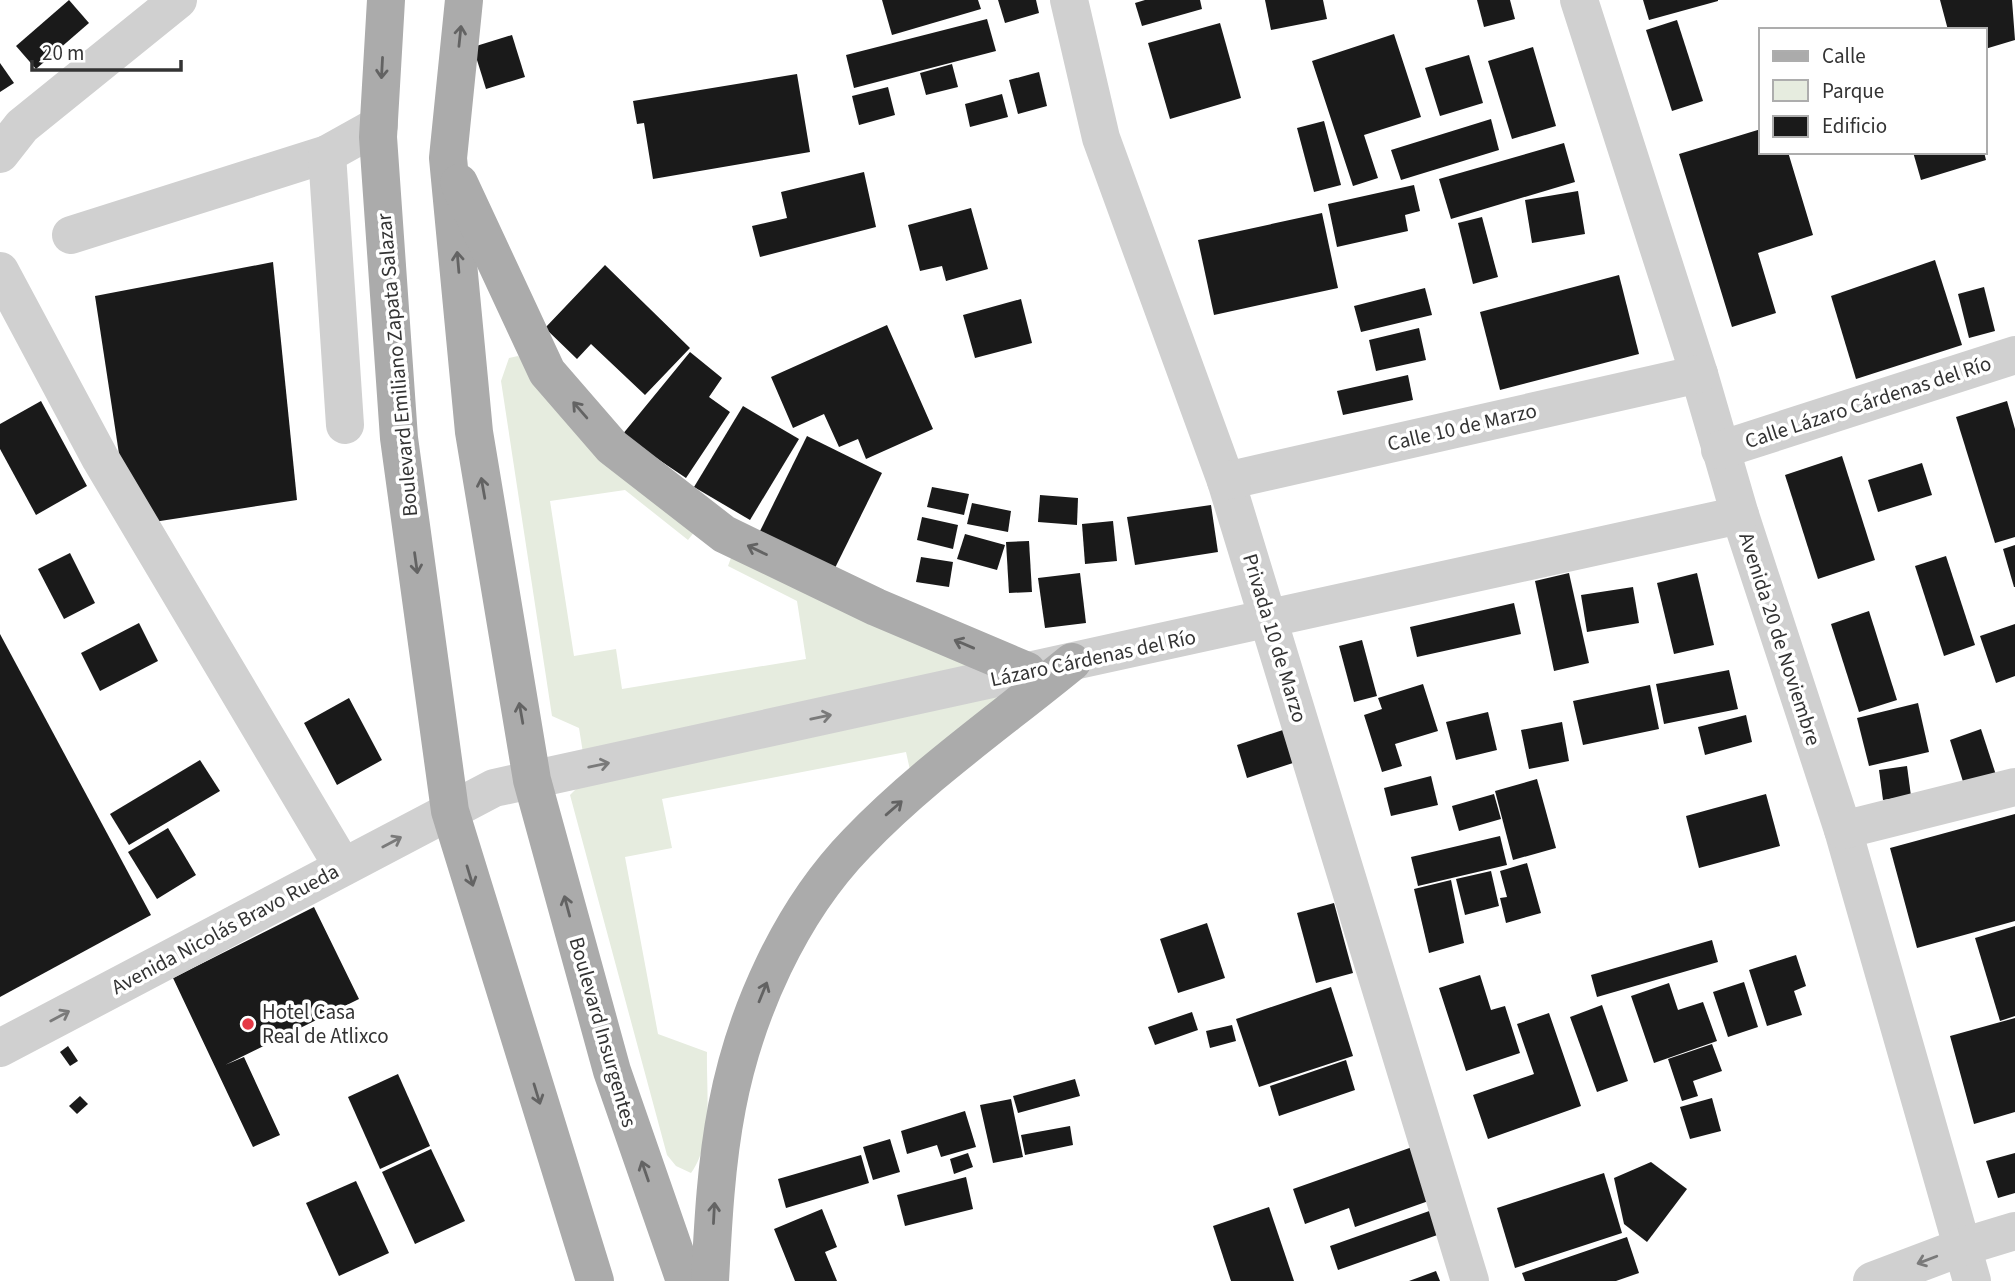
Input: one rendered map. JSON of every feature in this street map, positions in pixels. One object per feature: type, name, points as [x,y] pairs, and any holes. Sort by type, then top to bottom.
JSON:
[{"type":"main road","name":"Boulevard Emiliano Zapata Salazar","points":[[386,0],[379,125],[399,438],[450,811]]},
{"type":"main road","points":[[464,0],[448,158],[474,432],[532,780]]},
{"type":"main road","points":[[448,158],[547,372],[612,447],[724,534],[876,607],[1027,671]]},
{"type":"main road","points":[[710,1281],[715,1197],[727,1106],[750,1025],[789,939],[830,877],[863,837],[1072,662]]},
{"type":"main road","name":"Boulevard Insurgentes","points":[[532,780],[612,1071],[685,1281]]},
{"type":"main road","points":[[450,811],[595,1281]]},
{"type":"street","points":[[0,154],[22,126],[178,0]]},
{"type":"street","name":"Privada 10 de Marzo","points":[[1069,0],[1101,138],[1226,481],[1271,620],[1469,1281]]},
{"type":"street","name":"Avenida 20 de Noviembre","points":[[1579,0],[1699,374],[1740,515],[1843,830],[1967,1264]]},
{"type":"street","points":[[71,235],[327,153],[379,125]]},
{"type":"street","points":[[327,153],[345,425]]},
{"type":"street","points":[[0,271],[100,458],[343,867]]},
{"type":"street","name":"Calle Lázaro Cárdenas del Río","points":[[1720,450],[2015,355]]},
{"type":"street","name":"Calle 10 de Marzo","points":[[1226,481],[1699,374]]},
{"type":"street","name":"Lázaro Cárdenas del Río","points":[[450,811],[494,788],[1271,620],[1740,515]]},
{"type":"street","points":[[1843,830],[2015,787]]},
{"type":"street","name":"Avenida Nicolás Bravo Rueda","points":[[0,1048],[450,811]]},
{"type":"street","points":[[1872,1281],[1967,1264],[2015,1231]]},
{"type":"green space","points":[[518,356],[695,531],[688,540],[625,490],[550,501],[574,656],[616,649],[622,689],[806,659],[797,601],[728,566],[732,555],[970,658],[1005,695],[912,779],[906,752],[662,799],[672,848],[625,857],[658,1034],[707,1052],[706,1131],[698,1160],[691,1173],[676,1166],[667,1155],[570,795],[587,778],[579,728],[552,716],[501,381],[509,358]]},
{"type":"building","points":[[69,0],[89,23],[36,69],[16,46]]},
{"type":"building","points":[[882,0],[978,0],[981,9],[892,35]]},
{"type":"building","points":[[998,0],[1036,0],[1039,13],[1005,23]]},
{"type":"building","points":[[1145,0],[1200,0],[1202,9],[1142,26],[1135,3]]},
{"type":"building","points":[[1265,0],[1323,0],[1327,19],[1271,30]]},
{"type":"building","points":[[1477,0],[1510,0],[1515,19],[1484,27]]},
{"type":"building","points":[[1643,0],[1718,0],[1718,1],[1649,20]]},
{"type":"building","points":[[1940,0],[2012,0],[2015,40],[1987,48],[1987,28],[1947,28]]},
{"type":"building","points":[[987,19],[996,51],[854,88],[846,55]]},
{"type":"building","points":[[1677,20],[1703,101],[1672,111],[1646,30]]},
{"type":"building","points":[[1220,23],[1241,98],[1170,119],[1148,43]]},
{"type":"building","points":[[1394,34],[1421,117],[1364,135],[1378,178],[1353,186],[1312,61]]},
{"type":"building","points":[[512,35],[525,77],[486,89],[473,47]]},
{"type":"building","points":[[1533,47],[1556,126],[1512,139],[1488,61]]},
{"type":"building","points":[[1469,55],[1483,103],[1440,116],[1425,68]]},
{"type":"building","points":[[0,63],[14,83],[0,92]]},
{"type":"building","points":[[952,64],[958,87],[926,95],[920,73]]},
{"type":"building","points":[[1039,72],[1047,106],[1018,114],[1009,80]]},
{"type":"building","points":[[797,74],[810,152],[653,179],[644,123],[637,124],[633,101]]},
{"type":"building","points":[[888,87],[895,115],[859,125],[852,96]]},
{"type":"building","points":[[1002,94],[1008,117],[970,127],[965,104]]},
{"type":"building","points":[[1491,119],[1499,150],[1401,180],[1391,150]]},
{"type":"building","points":[[1324,121],[1341,185],[1314,192],[1297,128]]},
{"type":"building","points":[[1759,130],[1759,154],[1789,154],[1813,235],[1758,253],[1776,313],[1732,327],[1679,154]]},
{"type":"building","points":[[1564,143],[1575,182],[1451,219],[1439,179]]},
{"type":"building","points":[[1914,154],[1984,154],[1986,160],[1921,180]]},
{"type":"building","points":[[864,172],[876,227],[760,257],[752,226],[787,218],[781,192]]},
{"type":"building","points":[[1414,185],[1420,211],[1405,215],[1408,231],[1337,247],[1328,204]]},
{"type":"building","points":[[1578,191],[1585,234],[1532,243],[1525,200]]},
{"type":"building","points":[[971,208],[988,269],[946,281],[942,266],[920,271],[908,225]]},
{"type":"building","points":[[1322,213],[1338,288],[1214,315],[1198,240]]},
{"type":"building","points":[[1482,217],[1498,277],[1473,284],[1458,223]]},
{"type":"building","points":[[1935,260],[1962,345],[1856,379],[1831,296]]},
{"type":"building","points":[[273,262],[297,500],[147,523],[121,467],[95,296]]},
{"type":"building","points":[[605,265],[690,348],[645,395],[591,344],[577,359],[545,328]]},
{"type":"building","points":[[1619,275],[1639,354],[1500,390],[1480,312]]},
{"type":"building","points":[[1984,287],[1995,331],[1969,338],[1958,294]]},
{"type":"building","points":[[1425,288],[1432,315],[1361,332],[1354,306]]},
{"type":"building","points":[[1021,299],[1032,343],[975,358],[963,315]]},
{"type":"building","points":[[887,325],[933,429],[866,459],[858,439],[839,447],[824,414],[793,428],[771,377]]},
{"type":"building","points":[[1419,328],[1426,360],[1376,371],[1369,340]]},
{"type":"building","points":[[690,352],[722,378],[709,397],[730,412],[686,478],[622,435]]},
{"type":"building","points":[[1408,375],[1413,400],[1343,415],[1337,391]]},
{"type":"building","points":[[41,401],[87,486],[36,515],[0,449],[0,424]]},
{"type":"building","points":[[2007,401],[2015,429],[2015,537],[1995,543],[1956,417]]},
{"type":"building","points":[[743,406],[799,439],[750,520],[694,487]]},
{"type":"building","points":[[807,436],[882,473],[834,570],[759,533]]},
{"type":"building","points":[[1842,456],[1875,560],[1818,579],[1785,475]]},
{"type":"building","points":[[1922,463],[1932,495],[1878,512],[1868,480]]},
{"type":"building","points":[[932,487],[969,494],[964,515],[927,507]]},
{"type":"building","points":[[1040,495],[1078,498],[1077,525],[1038,522]]},
{"type":"building","points":[[972,503],[1011,511],[1008,532],[967,524]]},
{"type":"building","points":[[1211,505],[1218,552],[1135,565],[1127,517]]},
{"type":"building","points":[[922,517],[958,525],[953,549],[917,540]]},
{"type":"building","points":[[1113,521],[1117,561],[1085,564],[1082,524]]},
{"type":"building","points":[[965,534],[1005,545],[997,570],[957,559]]},
{"type":"building","points":[[1029,541],[1032,592],[1009,593],[1006,542]]},
{"type":"building","points":[[2015,545],[2015,587],[2014,587],[2003,549]]},
{"type":"building","points":[[70,553],[95,603],[64,619],[38,569]]},
{"type":"building","points":[[1946,556],[1975,645],[1944,656],[1915,566]]},
{"type":"building","points":[[921,557],[953,562],[949,587],[916,582]]},
{"type":"building","points":[[1080,573],[1086,623],[1045,628],[1038,578]]},
{"type":"building","points":[[1569,573],[1589,663],[1554,671],[1535,581]]},
{"type":"building","points":[[1697,573],[1714,645],[1674,654],[1657,583]]},
{"type":"building","points":[[1633,587],[1639,623],[1587,632],[1581,595]]},
{"type":"building","points":[[1514,603],[1521,634],[1417,657],[1410,627]]},
{"type":"building","points":[[1869,611],[1897,700],[1859,712],[1831,624]]},
{"type":"building","points":[[139,623],[158,661],[100,691],[81,653]]},
{"type":"building","points":[[2015,624],[2015,676],[1996,683],[1980,636]]},
{"type":"building","points":[[0,634],[151,915],[0,997]]},
{"type":"building","points":[[1362,640],[1377,696],[1354,702],[1339,646]]},
{"type":"building","points":[[1729,670],[1738,709],[1664,724],[1656,684]]},
{"type":"building","points":[[1423,684],[1438,731],[1395,744],[1402,766],[1382,772],[1364,715],[1382,709],[1378,698]]},
{"type":"building","points":[[1650,685],[1659,729],[1583,745],[1573,701]]},
{"type":"building","points":[[349,698],[382,760],[337,785],[304,723]]},
{"type":"building","points":[[1918,703],[1929,752],[1869,766],[1857,718]]},
{"type":"building","points":[[1488,712],[1497,750],[1456,760],[1446,722]]},
{"type":"building","points":[[1746,715],[1752,742],[1705,755],[1698,727]]},
{"type":"building","points":[[1562,722],[1569,761],[1529,769],[1521,730]]},
{"type":"building","points":[[1286,729],[1296,762],[1247,778],[1237,745]]},
{"type":"building","points":[[1981,729],[1997,778],[1965,788],[1950,740]]},
{"type":"building","points":[[200,760],[220,791],[129,845],[110,814]]},
{"type":"building","points":[[1907,766],[1911,796],[1883,800],[1879,770]]},
{"type":"building","points":[[1431,776],[1438,805],[1391,816],[1384,788]]},
{"type":"building","points":[[1537,779],[1556,848],[1513,860],[1495,791]]},
{"type":"building","points":[[1494,794],[1501,819],[1459,831],[1452,806]]},
{"type":"building","points":[[1766,794],[1780,846],[1699,868],[1686,816]]},
{"type":"building","points":[[2015,814],[2015,921],[1917,948],[1890,848]]},
{"type":"building","points":[[168,828],[196,875],[157,899],[128,852]]},
{"type":"building","points":[[1500,836],[1507,865],[1418,886],[1411,857]]},
{"type":"building","points":[[1527,863],[1541,913],[1506,923],[1500,898],[1507,897],[1500,871]]},
{"type":"building","points":[[1491,871],[1499,906],[1465,915],[1456,879]]},
{"type":"building","points":[[1451,880],[1464,943],[1429,953],[1414,889]]},
{"type":"building","points":[[1334,903],[1353,973],[1316,983],[1297,913]]},
{"type":"building","points":[[314,907],[359,999],[225,1065],[244,1057],[280,1135],[253,1147],[173,978]]},
{"type":"building","points":[[1207,923],[1225,978],[1178,993],[1160,939]]},
{"type":"building","points":[[2015,926],[2015,1016],[2000,1021],[1975,938]]},
{"type":"building","points":[[1712,940],[1718,962],[1597,997],[1591,975]]},
{"type":"building","points":[[1796,955],[1806,986],[1794,991],[1802,1015],[1767,1026],[1749,970]]},
{"type":"building","points":[[1480,975],[1491,1010],[1505,1006],[1520,1053],[1466,1071],[1439,988]]},
{"type":"building","points":[[1744,982],[1758,1027],[1728,1037],[1713,992]]},
{"type":"building","points":[[1669,983],[1678,1010],[1703,1002],[1717,1041],[1654,1063],[1631,996]]},
{"type":"building","points":[[1331,987],[1353,1056],[1259,1087],[1236,1019]]},
{"type":"building","points":[[1602,1005],[1628,1081],[1597,1092],[1570,1017]]},
{"type":"building","points":[[1192,1012],[1198,1030],[1155,1045],[1148,1027]]},
{"type":"building","points":[[1549,1013],[1581,1106],[1488,1139],[1473,1095],[1534,1074],[1517,1024]]},
{"type":"building","points":[[2015,1018],[2015,1112],[1974,1124],[1950,1036]]},
{"type":"building","points":[[1232,1025],[1236,1041],[1210,1048],[1206,1031]]},
{"type":"building","points":[[1712,1044],[1722,1071],[1693,1081],[1698,1096],[1682,1101],[1668,1059]]},
{"type":"building","points":[[68,1046],[78,1061],[70,1066],[60,1052]]},
{"type":"building","points":[[1346,1060],[1355,1090],[1279,1116],[1270,1086]]},
{"type":"building","points":[[398,1074],[430,1146],[380,1169],[348,1097]]},
{"type":"building","points":[[1075,1079],[1080,1096],[1018,1113],[1013,1096]]},
{"type":"building","points":[[80,1096],[88,1104],[77,1114],[69,1106]]},
{"type":"building","points":[[1712,1098],[1721,1131],[1690,1139],[1680,1107]]},
{"type":"building","points":[[1011,1099],[1023,1157],[993,1163],[980,1105]]},
{"type":"building","points":[[965,1111],[976,1147],[941,1157],[937,1145],[907,1154],[901,1131]]},
{"type":"building","points":[[1070,1126],[1073,1145],[1025,1155],[1021,1135]]},
{"type":"building","points":[[890,1139],[900,1172],[873,1180],[863,1147]]},
{"type":"building","points":[[1418,1145],[1437,1198],[1355,1227],[1349,1208],[1305,1224],[1293,1189]]},
{"type":"building","points":[[431,1149],[465,1221],[415,1244],[382,1172]]},
{"type":"building","points":[[968,1153],[973,1167],[954,1174],[950,1159]]},
{"type":"building","points":[[2015,1153],[2015,1193],[1998,1198],[1986,1161]]},
{"type":"building","points":[[861,1155],[869,1183],[786,1208],[778,1179]]},
{"type":"building","points":[[1651,1162],[1687,1189],[1647,1242],[1624,1224],[1614,1178]]},
{"type":"building","points":[[1604,1173],[1622,1233],[1515,1268],[1497,1208]]},
{"type":"building","points":[[966,1177],[973,1209],[905,1226],[897,1195]]},
{"type":"building","points":[[356,1181],[389,1253],[339,1276],[306,1203]]},
{"type":"building","points":[[1269,1207],[1294,1281],[1231,1281],[1213,1226]]},
{"type":"building","points":[[822,1209],[837,1247],[825,1252],[837,1281],[795,1281],[774,1229]]},
{"type":"building","points":[[1435,1209],[1443,1233],[1338,1270],[1330,1246]]},
{"type":"building","points":[[1627,1237],[1639,1273],[1616,1281],[1525,1281],[1522,1273]]},
{"type":"building","points":[[1436,1271],[1440,1281],[1409,1281]]},
{"type":"place","name":"Hotel Casa Real de Atlixco","points":[[248,1024]]}]
